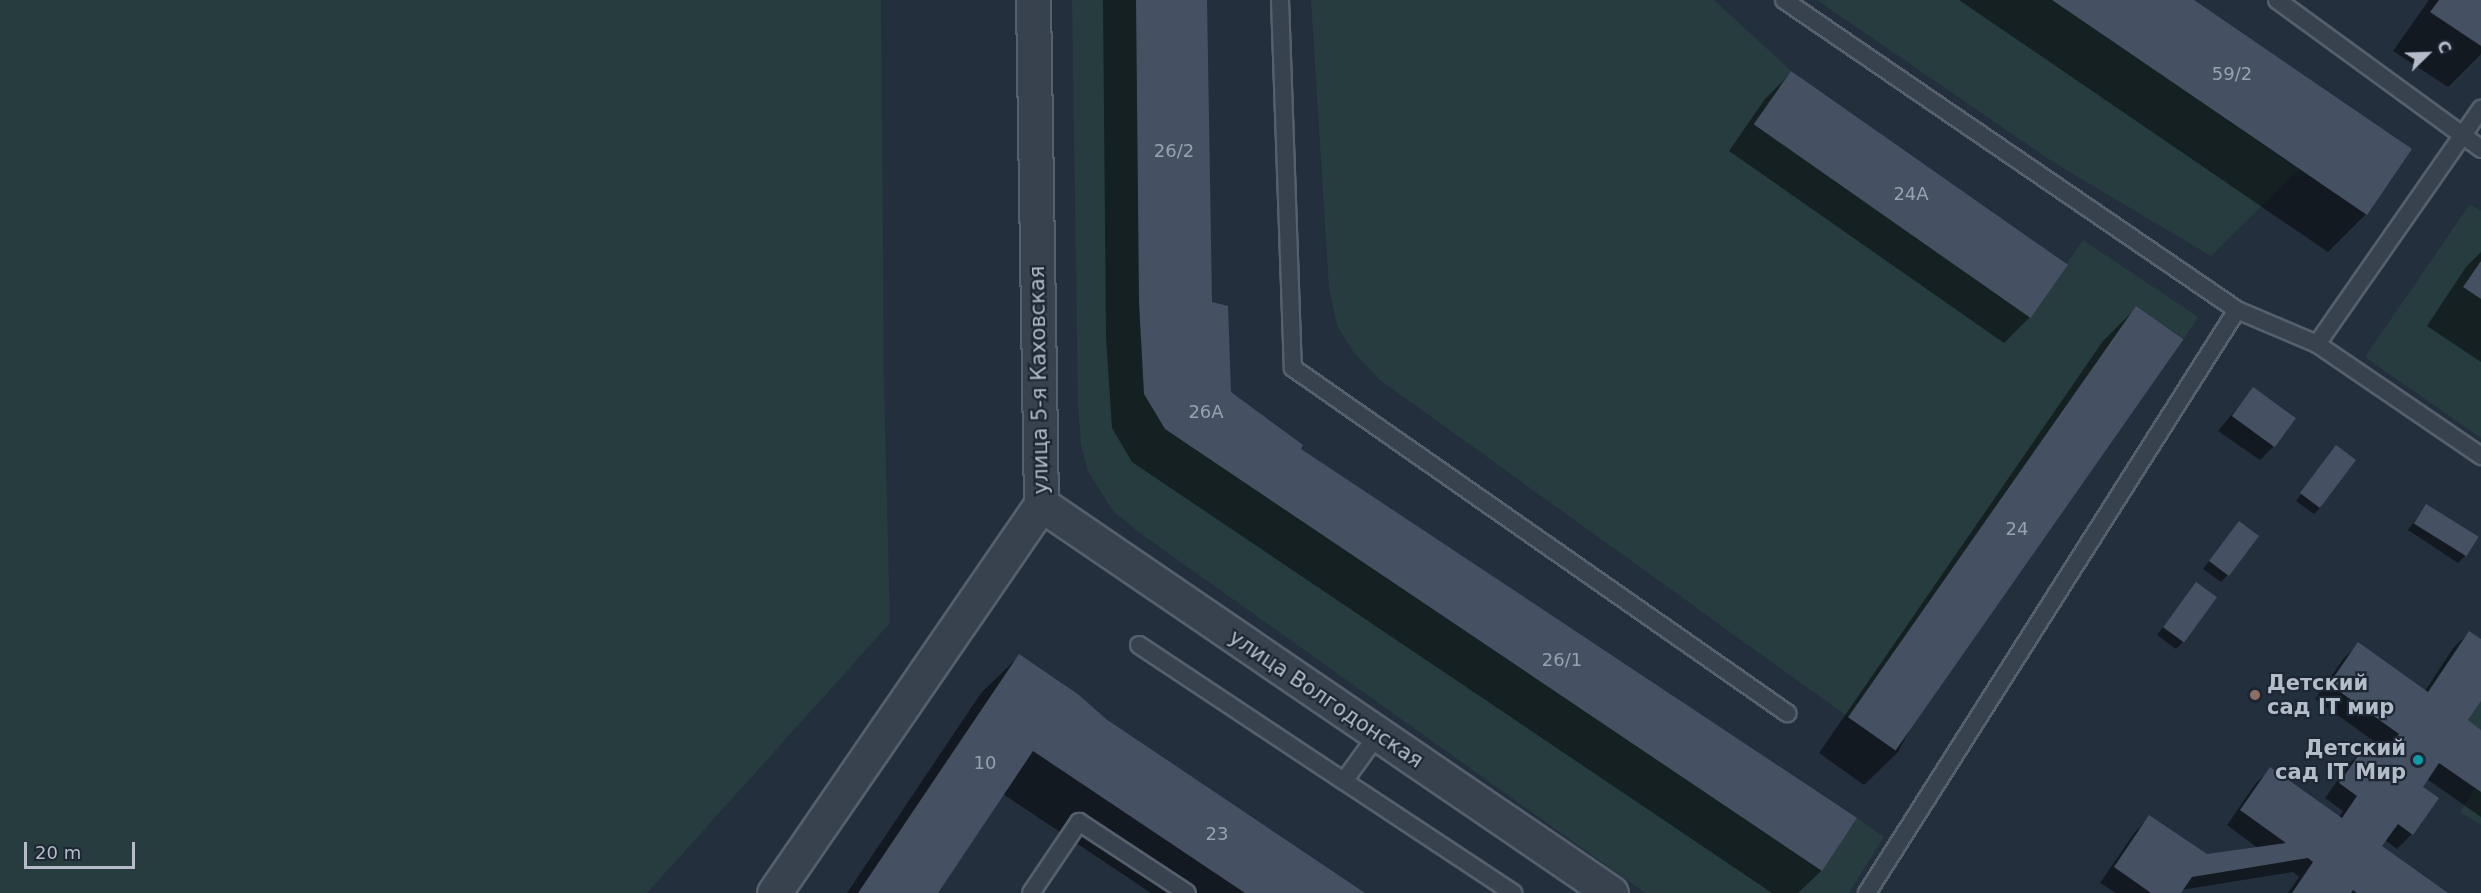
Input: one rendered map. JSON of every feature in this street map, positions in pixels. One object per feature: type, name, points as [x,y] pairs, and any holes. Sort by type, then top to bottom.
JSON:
[{"type":"street","name":"улица 5-я Каховская","points":[[774,893],[1041,504],[1033,0]]},
{"type":"street","name":"улица Волгодонская","points":[[1041,504],[1611,893]]},
{"type":"lane","points":[[1280,0],[1293,368],[1787,713]]},
{"type":"lane","points":[[1784,0],[2237,310],[2317,344],[2481,456]]},
{"type":"lane","points":[[2277,0],[2481,149]]},
{"type":"lane","points":[[2317,344],[2481,109]]},
{"type":"lane","points":[[1867,893],[2237,310]]},
{"type":"lane","points":[[1139,645],[1513,893]]},
{"type":"lane","points":[[1344,780],[1378,734]]},
{"type":"lane","points":[[1031,893],[1079,822],[1187,893]]},
{"type":"green space","points":[[0,0],[881,0],[884,386],[890,623],[647,893],[0,893]]},
{"type":"green space","points":[[1072,0],[1136,0],[1139,303],[1144,394],[1165,429],[1822,871],[1857,818],[1884,837],[1849,893],[1645,893],[1136,530],[1112,510],[1088,471],[1081,445],[1078,403]]},
{"type":"green space","points":[[1311,0],[1714,0],[1791,71],[1754,124],[2030,317],[2083,240],[2198,317],[2184,339],[2136,306],[1851,719],[1380,380],[1352,350],[1337,326],[1329,288]]},
{"type":"green space","points":[[1817,0],[2052,0],[2299,169],[2211,256],[2056,164]]},
{"type":"green space","points":[[2470,204],[2481,211],[2481,261],[2463,287],[2481,299],[2481,438],[2365,357]]},
{"type":"green space","points":[[2481,701],[2481,730],[2468,720]]},
{"type":"green space","points":[[2475,788],[2481,792],[2481,825],[2460,812]]},
{"type":"building","points":[[1136,0],[1207,0],[1212,302],[1228,306],[1231,392],[1303,445],[1301,449],[1857,818],[1822,871],[1165,429],[1144,394],[1139,303]]},
{"type":"building","points":[[2052,0],[2194,0],[2412,149],[2367,215]]},
{"type":"building","points":[[2439,0],[2481,0],[2481,46],[2430,12]]},
{"type":"building","points":[[1791,71],[2068,265],[2031,318],[1754,124]]},
{"type":"building","points":[[2481,261],[2481,299],[2463,287]]},
{"type":"building","points":[[2136,306],[2184,339],[1896,750],[1848,717]]},
{"type":"building","points":[[2253,387],[2296,418],[2275,447],[2232,416]]},
{"type":"building","points":[[2336,445],[2356,460],[2320,508],[2300,493]]},
{"type":"building","points":[[2426,504],[2479,537],[2466,556],[2414,524]]},
{"type":"building","points":[[2239,521],[2259,536],[2229,576],[2209,561]]},
{"type":"building","points":[[2196,582],[2217,597],[2184,643],[2163,627]]},
{"type":"building","name":"Детский сад IT Мир","points":[[2469,631],[2481,639],[2481,701],[2468,720],[2481,730],[2481,792],[2439,763],[2423,787],[2439,798],[2413,835],[2398,824],[2382,846],[2448,893],[2357,893],[2353,890],[2351,893],[2292,893],[2313,862],[2308,858],[2192,877],[2181,893],[2151,893],[2114,867],[2149,815],[2207,854],[2286,843],[2240,810],[2270,767],[2342,818],[2357,796],[2339,783],[2365,746],[2382,758],[2399,734],[2329,684],[2358,642],[2428,692]]},
{"type":"building","points":[[1019,654],[1079,695],[1106,719],[1365,893],[1245,893],[1033,751],[938,893],[858,893]]},
{"type":"place","name":"Детский сад IT мир","points":[[2255,695]]},
{"type":"place","name":"Детский сад IT Мир","points":[[2418,760]]}]
